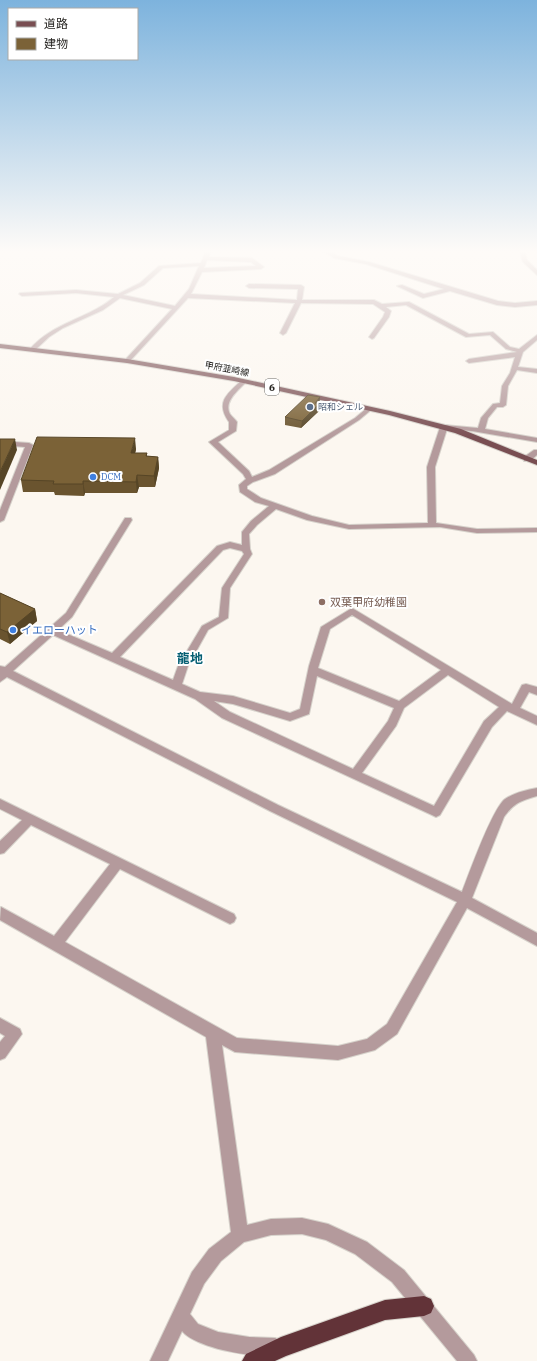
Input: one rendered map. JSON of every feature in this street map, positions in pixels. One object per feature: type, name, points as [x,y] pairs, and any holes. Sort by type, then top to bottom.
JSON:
[{"type":"highway","points":[[253,1361],[280,1347],[385,1310],[424,1306]]},
{"type":"main road","name":"甲府韮崎線","points":[[0,346],[127,361],[244,381],[369,408],[444,427],[477,438],[537,462]]},
{"type":"street","points":[[32,350],[47,336],[61,327],[91,314]]},
{"type":"street","points":[[127,361],[171,314]]},
{"type":"street","points":[[283,332],[293,314]]},
{"type":"street","points":[[372,337],[387,314]]},
{"type":"street","points":[[426,314],[468,336],[491,333],[508,348],[520,352]]},
{"type":"street","points":[[481,431],[485,418],[495,405],[503,405],[505,386],[520,352],[537,337]]},
{"type":"street","points":[[469,361],[520,352]]},
{"type":"street","points":[[514,368],[537,371]]},
{"type":"street","points":[[244,381],[229,396],[225,408],[226,413],[234,422],[232,431],[213,442],[246,473],[250,480]]},
{"type":"street","points":[[369,408],[357,419],[272,472],[250,480],[243,485],[243,490],[258,500],[274,506],[310,518],[349,527],[440,525],[477,531],[536,532]]},
{"type":"street","points":[[432,526],[431,468],[434,453],[444,427],[537,440]]},
{"type":"street","points":[[0,443],[29,445],[0,520]]},
{"type":"street","points":[[527,458],[537,452]]},
{"type":"street","points":[[176,686],[183,666],[205,628],[223,618],[226,588],[248,554],[246,549],[245,534],[254,523],[274,506]]},
{"type":"street","points":[[128,520],[70,615],[2,673],[274,808],[465,900],[537,940]]},
{"type":"street","points":[[113,658],[220,548],[230,545],[246,549]]},
{"type":"street","points":[[199,696],[233,700],[290,717],[305,711],[313,670],[326,627],[352,611],[510,708],[537,721]]},
{"type":"street","points":[[52,631],[199,696],[226,715],[436,812],[488,724],[510,708],[526,688],[537,690]]},
{"type":"street","points":[[313,670],[400,706]]},
{"type":"street","points":[[354,774],[392,723],[400,706],[448,670]]},
{"type":"street","points":[[0,914],[1,913],[235,1045],[338,1053],[370,1045],[392,1029],[465,900],[499,815],[508,803],[522,796],[537,792]]},
{"type":"street","points":[[0,804],[230,918]]},
{"type":"street","points":[[0,849],[30,819]]},
{"type":"street","points":[[56,944],[118,862]]},
{"type":"street","points":[[0,1025],[15,1034],[0,1054]]},
{"type":"street","points":[[213,1033],[240,1236]]},
{"type":"street","points":[[159,1361],[198,1278],[215,1255],[240,1236],[271,1227],[302,1226],[328,1232],[361,1248],[392,1271],[424,1306],[468,1361]]},
{"type":"street","points":[[180,1316],[192,1330],[218,1341],[249,1346],[280,1347]]},
{"type":"building","points":[[308,395],[320,397],[315,403],[319,404],[302,421],[285,417]]},
{"type":"building","name":"DCM","points":[[37,437],[135,438],[131,453],[147,453],[146,456],[158,457],[154,476],[137,475],[136,482],[83,481],[83,484],[53,484],[54,481],[21,480]]},
{"type":"building","points":[[0,439],[15,439],[0,472]]},
{"type":"building","points":[[0,593],[35,609],[7,632],[0,629]]},
{"type":"place","name":"昭和シェル","points":[[310,407]]},
{"type":"place","name":"DCM","points":[[93,477]]},
{"type":"place","name":"双葉甲府幼稚園","points":[[322,602]]},
{"type":"place","name":"イエローハット","points":[[13,630]]},
{"type":"district","name":"龍地","points":[[190,658]]}]
